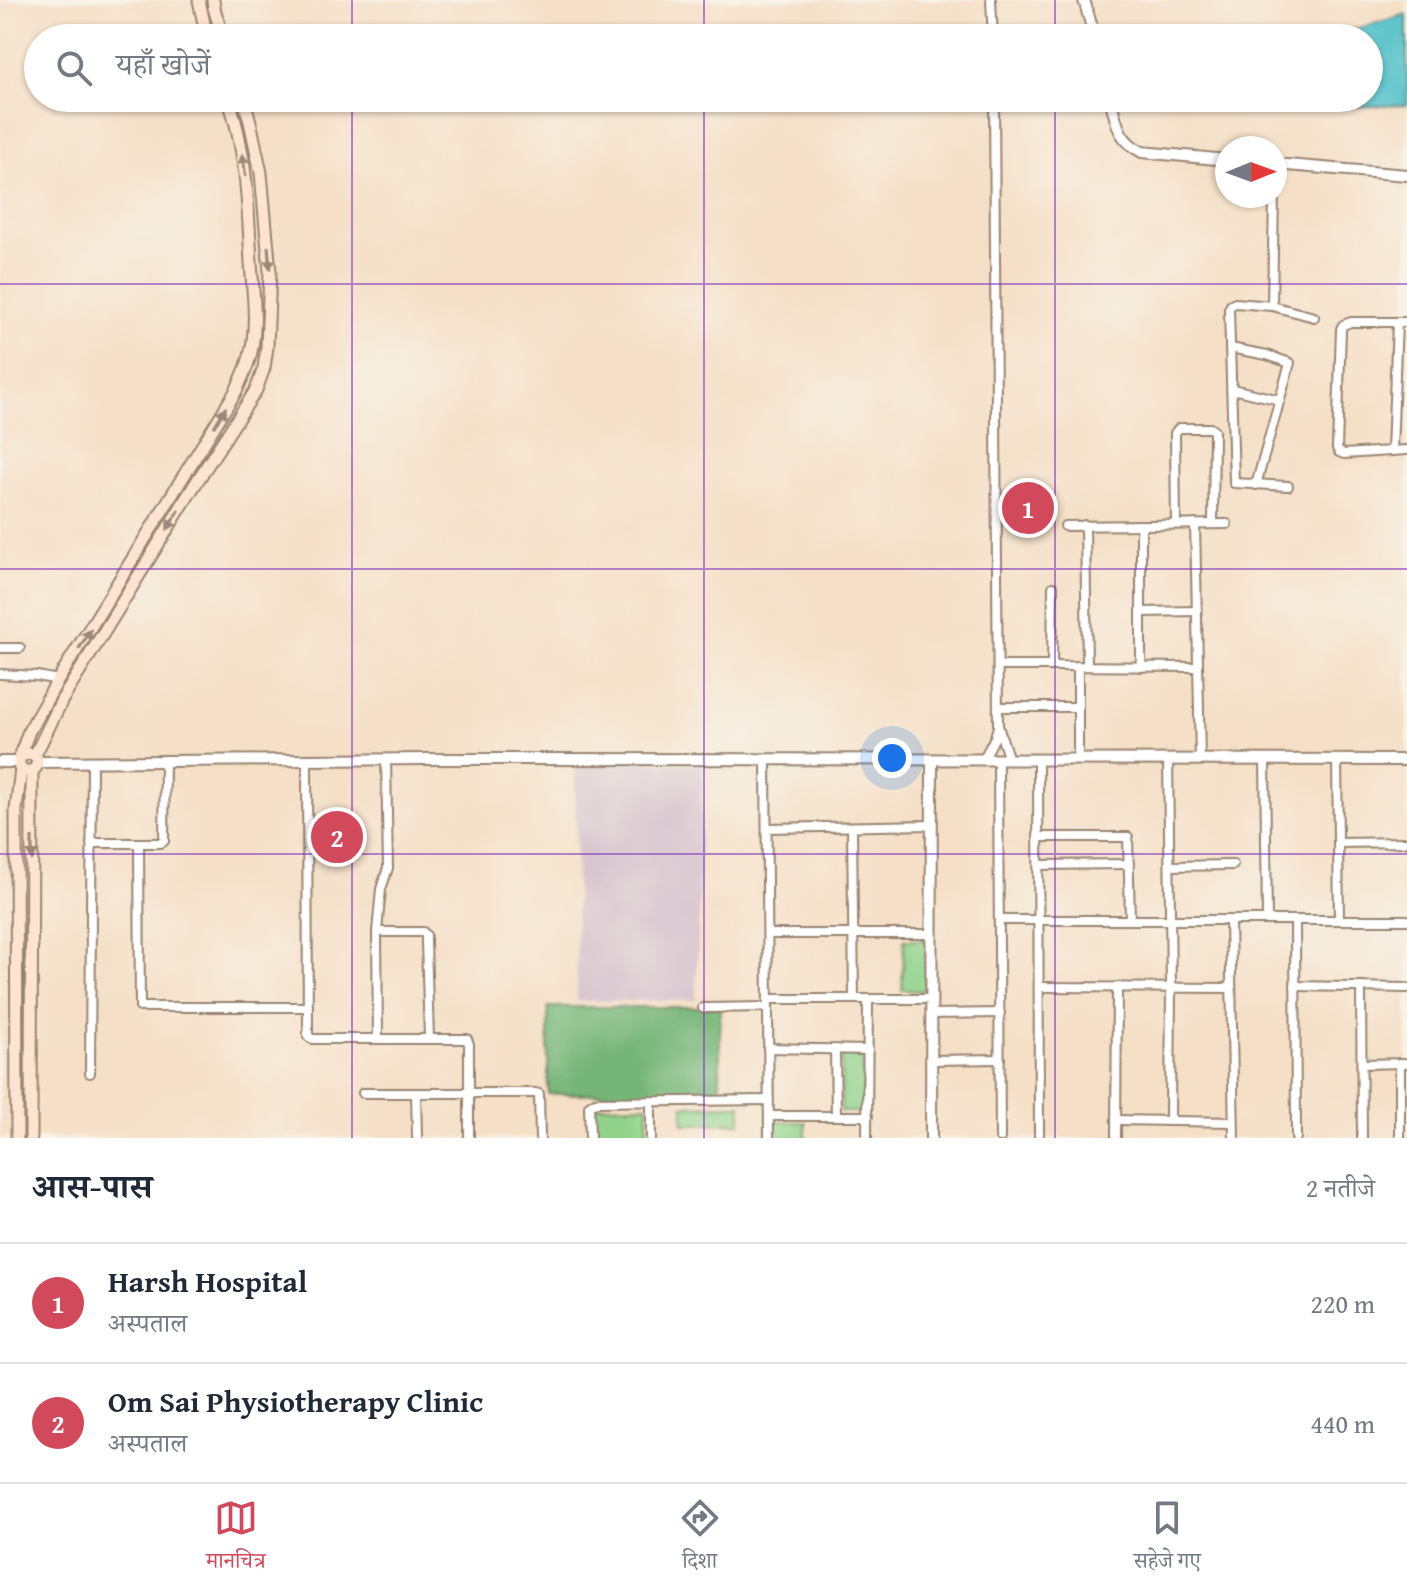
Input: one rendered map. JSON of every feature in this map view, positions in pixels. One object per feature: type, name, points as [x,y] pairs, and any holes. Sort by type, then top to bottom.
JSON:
[{"type":"main road","points":[[199,0],[204,24]]},
{"type":"main road","points":[[213,0],[219,24]]},
{"type":"main road","points":[[31,1138],[29,731],[236,391],[250,356],[254,305],[249,219],[244,163],[232,112]]},
{"type":"main road","points":[[17,1138],[16,810],[27,763],[62,700],[256,390],[264,368],[270,272],[261,173],[247,112]]},
{"type":"street","points":[[991,0],[992,24]]},
{"type":"street","points":[[1084,0],[1091,24]]},
{"type":"street","points":[[983,760],[995,737],[999,707],[994,112]]},
{"type":"street","points":[[1114,112],[1125,141],[1142,152],[1215,159]]},
{"type":"street","points":[[1287,165],[1407,175]]},
{"type":"street","points":[[1272,306],[1274,208]]},
{"type":"street","points":[[1288,486],[1234,483],[1229,309],[1235,303],[1272,306],[1314,317]]},
{"type":"street","points":[[1407,322],[1351,322],[1343,325],[1337,448],[1344,454],[1407,450]]},
{"type":"street","points":[[1392,451],[1397,322]]},
{"type":"street","points":[[1230,348],[1290,363],[1256,485]]},
{"type":"street","points":[[1232,389],[1280,400]]},
{"type":"street","points":[[1176,524],[1175,430],[1210,428],[1214,431],[1213,524]]},
{"type":"street","points":[[1195,524],[1200,759]]},
{"type":"street","points":[[1065,526],[1227,524]]},
{"type":"street","points":[[1078,759],[1085,525]]},
{"type":"street","points":[[1141,525],[1141,667]]},
{"type":"street","points":[[1052,666],[1053,587]]},
{"type":"street","points":[[1141,612],[1197,611]]},
{"type":"street","points":[[0,648],[20,648]]},
{"type":"street","points":[[999,666],[1198,667]]},
{"type":"street","points":[[0,674],[58,680]]},
{"type":"street","points":[[999,707],[1078,707]]},
{"type":"street","points":[[998,726],[1004,760],[999,920],[1000,1138]]},
{"type":"street","points":[[0,762],[386,759],[1407,760]]},
{"type":"street","points":[[378,1038],[377,932],[381,889],[388,868],[386,759]]},
{"type":"street","points":[[1038,759],[1039,1138]]},
{"type":"street","points":[[1168,759],[1170,1121]]},
{"type":"street","points":[[307,760],[308,1036],[312,1039],[467,1039],[469,1138]]},
{"type":"street","points":[[766,760],[769,1138]]},
{"type":"street","points":[[931,1138],[932,760]]},
{"type":"street","points":[[1265,760],[1267,920]]},
{"type":"street","points":[[1337,760],[1339,920]]},
{"type":"street","points":[[91,843],[164,841],[165,761]]},
{"type":"street","points":[[90,1073],[92,762]]},
{"type":"street","points":[[767,828],[932,825]]},
{"type":"street","points":[[852,827],[854,999]]},
{"type":"street","points":[[1038,837],[1128,837],[1130,920]]},
{"type":"street","points":[[1338,843],[1407,842]]},
{"type":"street","points":[[139,843],[140,1007],[306,1007]]},
{"type":"street","points":[[1039,865],[1129,864]]},
{"type":"street","points":[[1170,866],[1233,865]]},
{"type":"street","points":[[999,920],[1407,920]]},
{"type":"street","points":[[1230,920],[1234,1138]]},
{"type":"street","points":[[1295,920],[1296,1138]]},
{"type":"street","points":[[377,932],[423,932],[426,935],[429,1038]]},
{"type":"street","points":[[768,934],[932,934]]},
{"type":"street","points":[[1295,986],[1407,988]]},
{"type":"street","points":[[1039,987],[1231,988]]},
{"type":"street","points":[[1116,1138],[1117,987]]},
{"type":"street","points":[[1361,987],[1362,1138]]},
{"type":"street","points":[[703,1008],[854,999],[932,999]]},
{"type":"street","points":[[867,1138],[868,999]]},
{"type":"street","points":[[932,1014],[1000,1013]]},
{"type":"street","points":[[768,1048],[868,1050]]},
{"type":"street","points":[[835,1049],[836,1116]]},
{"type":"street","points":[[932,1060],[1000,1059]]},
{"type":"street","points":[[1362,1064],[1403,1063],[1400,1138]]},
{"type":"street","points":[[363,1093],[539,1094],[540,1138]]},
{"type":"street","points":[[416,1093],[417,1138]]},
{"type":"street","points":[[590,1138],[591,1103],[769,1100]]},
{"type":"street","points":[[651,1101],[651,1138]]},
{"type":"street","points":[[769,1116],[868,1116]]},
{"type":"street","points":[[1116,1120],[1233,1122]]},
{"type":"shaded area","points":[[575,760],[703,764],[696,1000],[577,1001]]},
{"type":"green space","points":[[904,940],[925,940],[925,991],[902,990]]},
{"type":"green space","points":[[548,1007],[720,1007],[720,1093],[548,1094]]},
{"type":"green space","points":[[842,1054],[863,1054],[863,1112],[841,1112]]},
{"type":"green space","points":[[648,1105],[647,1138],[595,1138],[595,1106]]},
{"type":"green space","points":[[741,1105],[741,1123],[683,1124],[683,1106]]},
{"type":"green space","points":[[775,1122],[806,1122],[806,1138],[775,1138]]},
{"type":"water","points":[[1407,14],[1407,105],[1383,106],[1383,24],[1372,24]]},
{"type":"place","name":"Harsh Hospital","points":[[1028,508]]},
{"type":"place","name":"Om Sai Physiotherapy Clinic","points":[[337,837]]}]
